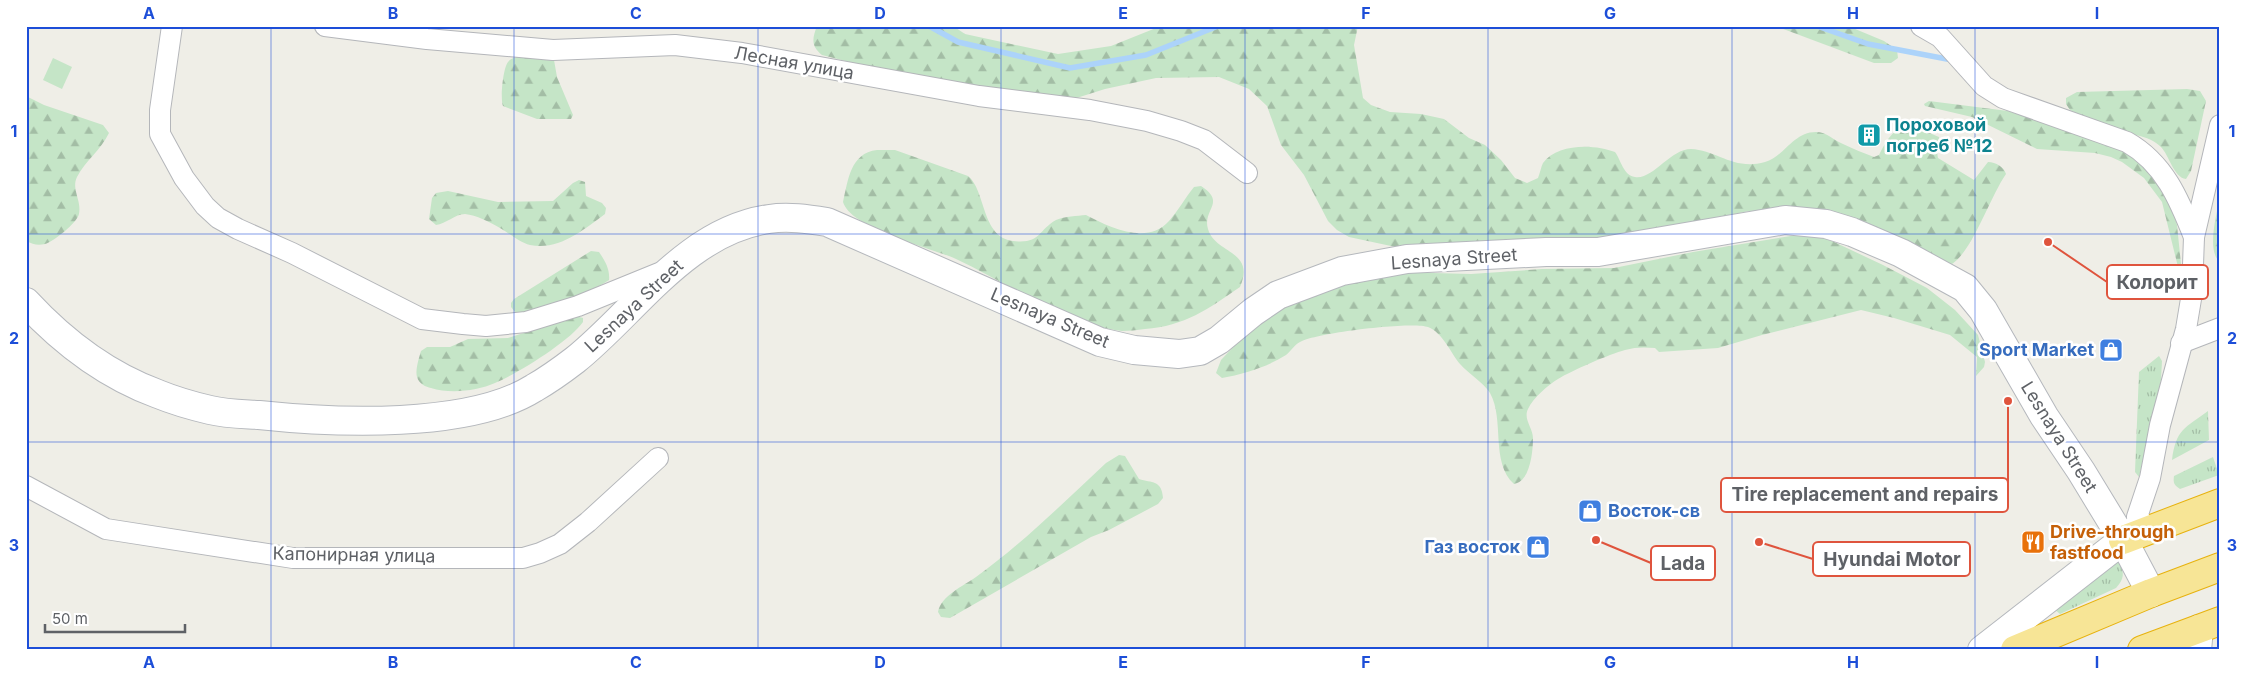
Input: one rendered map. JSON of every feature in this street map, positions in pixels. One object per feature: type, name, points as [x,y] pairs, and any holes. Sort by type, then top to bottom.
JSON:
[{"type":"highway","points":[[2123,540],[2220,503]]},
{"type":"highway","points":[[2015,650],[2151,593],[2220,567]]},
{"type":"highway","points":[[2142,650],[2205,633]]},
{"type":"main road","name":"Lesnaya Street","points":[[26,302],[47,325],[98,365],[158,394],[212,411],[294,419],[398,420],[467,413],[501,404],[532,390],[575,360],[672,267],[727,231],[768,219],[798,218],[827,222],[1100,342],[1134,350],[1179,354],[1200,352],[1219,340],[1253,312],[1278,295],[1342,272],[1407,259],[1546,252],[1598,252],[1785,220],[1826,224],[1852,232],[1901,254],[1964,288],[1983,310],[2044,416],[2081,471],[2123,540],[2151,593]]},
{"type":"main road","points":[[1982,650],[2123,540]]},
{"type":"street","points":[[172,26],[160,110],[160,134],[184,178],[206,206],[218,218],[238,229],[299,257],[422,319],[486,326],[526,322],[578,306],[633,285],[672,267]]},
{"type":"street","name":"Лесная улица","points":[[325,26],[427,39],[553,50],[675,45],[742,53],[979,96],[1090,110],[1147,121],[1204,140],[1247,173]]},
{"type":"street","points":[[1921,26],[1940,37],[1984,86],[2003,98],[2127,142],[2140,149],[2157,166],[2177,194],[2194,237]]},
{"type":"street","points":[[2123,540],[2140,518],[2137,517],[2150,478],[2160,425],[2186,329],[2192,293],[2194,237],[2220,125]]},
{"type":"street","points":[[2181,343],[2220,328]]},
{"type":"street","name":"Капонирная улица","points":[[26,486],[106,529],[293,558],[523,558],[540,554],[560,544],[588,522],[658,458]]},
{"type":"green space","points":[[817,26],[953,26],[965,34],[1058,54],[1111,46],[1161,26],[1358,26],[1354,45],[1363,98],[1371,105],[1390,112],[1421,114],[1444,119],[1469,138],[1485,145],[1501,160],[1515,178],[1527,183],[1538,178],[1543,163],[1549,156],[1577,147],[1607,149],[1615,152],[1623,167],[1631,176],[1642,177],[1683,150],[1691,149],[1744,164],[1765,162],[1778,155],[1801,136],[1816,132],[1830,136],[1847,146],[1874,157],[1879,155],[1894,132],[1908,124],[1939,137],[1938,158],[1974,180],[1988,162],[1999,165],[2006,174],[1967,247],[1952,264],[1785,210],[1749,211],[1617,238],[1405,249],[1349,237],[1337,230],[1328,221],[1304,175],[1281,145],[1267,106],[1249,89],[1219,77],[1156,78],[1105,89],[1067,101],[931,83],[822,55],[814,45],[814,35]]},
{"type":"green space","points":[[1775,26],[1848,26],[1884,41],[1897,50],[1898,58],[1891,63],[1874,63]]},
{"type":"green space","points":[[523,56],[551,57],[554,60],[557,77],[573,115],[571,119],[537,119],[503,106],[503,77],[506,65],[511,59]]},
{"type":"green space","points":[[53,58],[72,67],[62,89],[43,80]]},
{"type":"green space","points":[[2187,89],[2200,91],[2206,101],[2191,171],[2186,179],[2178,175],[2164,151],[2156,143],[2144,137],[2102,126],[2070,110],[2066,104],[2066,98],[2077,92]]},
{"type":"green space","points":[[26,96],[44,105],[103,125],[109,133],[102,145],[84,166],[75,182],[80,209],[77,218],[59,236],[49,243],[42,245],[26,241]]},
{"type":"green space","points":[[1929,101],[2008,111],[2111,146],[2142,161],[2169,196],[2177,225],[2180,267],[2178,267],[2162,202],[2144,178],[2122,162],[2095,153],[2037,149],[1972,117],[1925,106],[1924,104]]},
{"type":"green space","points":[[877,150],[895,150],[968,176],[974,183],[989,222],[995,231],[1003,238],[1013,241],[1029,241],[1038,236],[1056,220],[1086,215],[1106,225],[1128,232],[1150,232],[1160,228],[1169,221],[1194,187],[1201,186],[1212,197],[1213,202],[1207,222],[1212,237],[1233,253],[1243,266],[1244,275],[1240,287],[1196,315],[1159,327],[1122,331],[1078,320],[956,259],[876,229],[849,212],[843,202],[852,169],[861,156]]},
{"type":"green space","points":[[579,180],[585,182],[586,196],[602,203],[606,208],[605,214],[570,238],[551,245],[526,244],[492,223],[465,214],[436,225],[429,219],[432,198],[436,193],[448,191],[498,202],[553,201]]},
{"type":"green space","points":[[2220,197],[2220,262],[2216,257],[2213,241]]},
{"type":"green space","points":[[1809,233],[1832,241],[1927,288],[1955,310],[1978,335],[1985,362],[1984,367],[1976,376],[1977,357],[1950,335],[1861,310],[1718,348],[1659,352],[1655,348],[1629,349],[1581,367],[1564,376],[1541,392],[1533,401],[1527,413],[1527,420],[1533,438],[1530,466],[1524,478],[1514,484],[1502,464],[1497,416],[1490,393],[1484,385],[1460,364],[1438,334],[1428,327],[1384,327],[1324,335],[1300,342],[1286,355],[1255,370],[1222,378],[1216,373],[1221,360],[1258,321],[1291,304],[1347,283],[1395,272],[1471,274],[1542,269],[1614,268],[1693,252]]},
{"type":"green space","points":[[591,251],[599,252],[601,255],[608,269],[609,280],[588,292],[551,307],[526,312],[515,312],[511,307],[514,299]]},
{"type":"green space","points":[[576,316],[583,318],[583,322],[567,338],[529,365],[505,379],[488,386],[463,391],[438,390],[429,388],[419,382],[417,368],[421,351],[427,347],[450,347],[468,339],[508,338]]},
{"type":"green space","points":[[2159,356],[2162,361],[2161,380],[2139,477],[2135,472],[2139,372]]},
{"type":"green space","points":[[2208,411],[2209,440],[2172,460],[2179,435]]},
{"type":"green space","points":[[1119,455],[1125,456],[1139,479],[1156,483],[1161,488],[1163,498],[1158,504],[1109,530],[1091,537],[950,618],[941,617],[938,612],[940,606],[948,596],[1010,551],[1106,463]]},
{"type":"green space","points":[[2213,457],[2219,475],[2180,489],[2175,485],[2174,476]]},
{"type":"green space","points":[[2114,562],[2119,562],[2123,573],[2121,582],[2116,588],[2060,614],[2054,609]]},
{"type":"waterway","points":[[929,26],[958,42],[1070,68],[1146,55],[1218,26]]},
{"type":"waterway","points":[[1817,26],[1868,44],[1952,60]]},
{"type":"place","name":"Пороховой погреб №12","points":[[1869,135]]},
{"type":"place","name":"Колорит","points":[[2048,242]]},
{"type":"place","name":"Sport Market","points":[[2111,350]]},
{"type":"place","name":"Tire replacement and repairs","points":[[2008,401]]},
{"type":"place","name":"Восток-св","points":[[1590,511]]},
{"type":"place","name":"Lada","points":[[1596,540]]},
{"type":"place","name":"Hyundai Motor","points":[[1759,542]]},
{"type":"place","name":"Drive-through fastfood","points":[[2033,542]]},
{"type":"place","name":"Газ восток","points":[[1538,547]]}]
